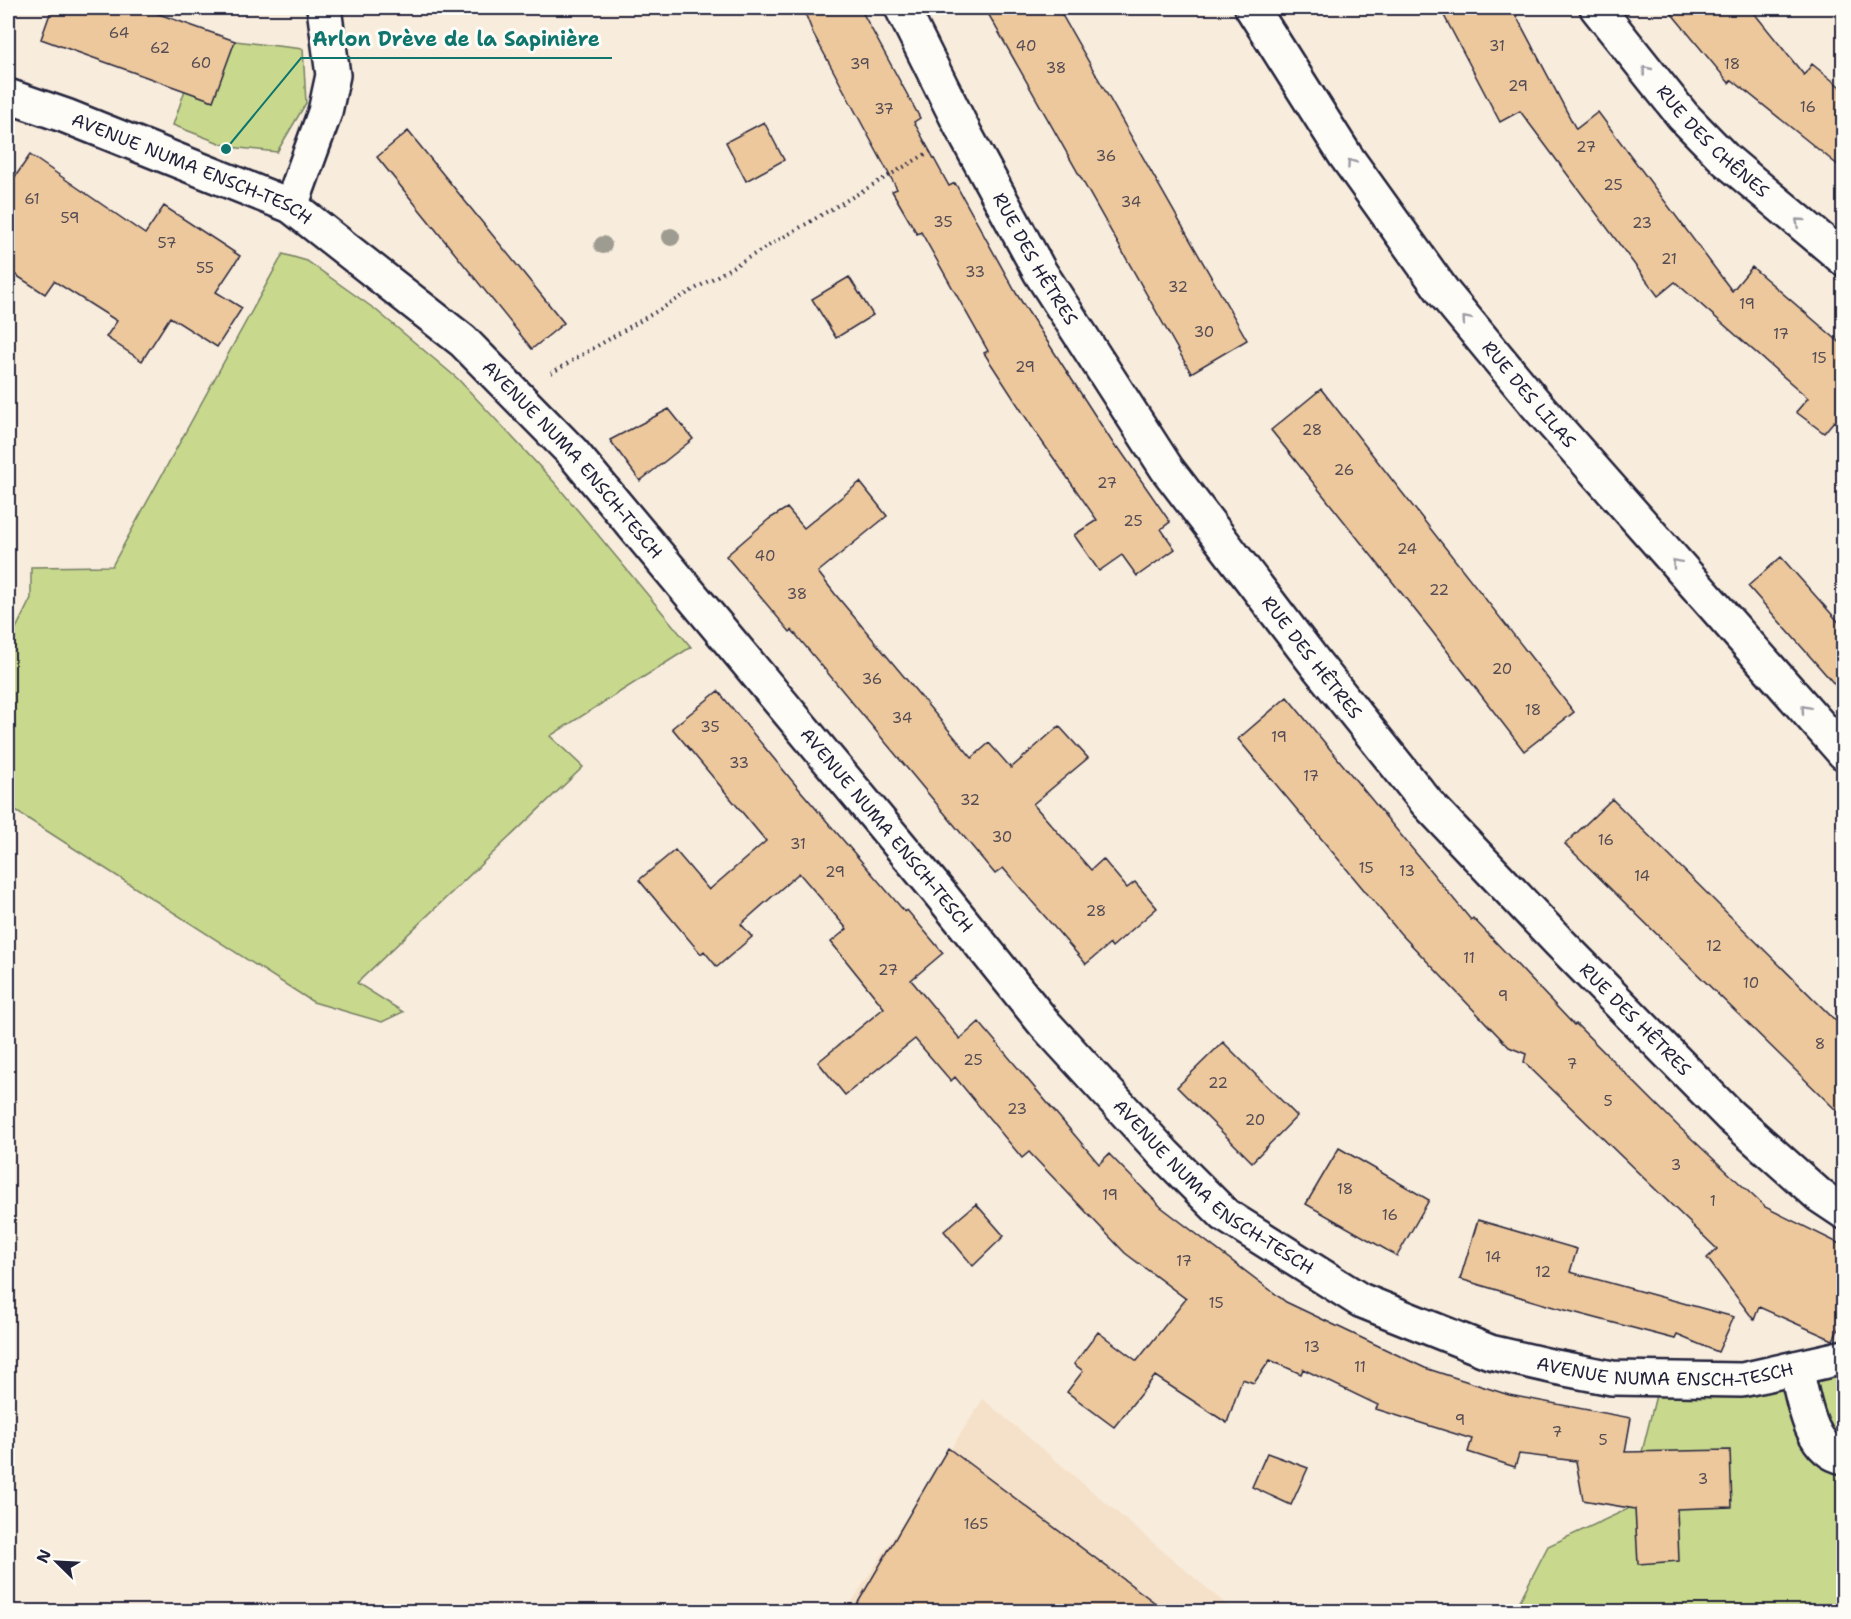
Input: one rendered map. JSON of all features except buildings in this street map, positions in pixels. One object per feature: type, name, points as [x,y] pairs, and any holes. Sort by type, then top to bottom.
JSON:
[{"type":"street","points":[[291,206],[325,112],[333,75],[324,8]]},
{"type":"street","name":"RUE DES HÊTRES","points":[[902,8],[964,132],[1040,272],[1167,469],[1315,663],[1427,803],[1559,942],[1730,1116],[1820,1196],[1844,1212]]},
{"type":"street","name":"RUE DES LILAS","points":[[1252,8],[1345,155],[1444,293],[1535,403],[1844,753]]},
{"type":"street","name":"RUE DES CHÊNES","points":[[1597,8],[1683,116],[1719,153],[1844,259]]},
{"type":"street","name":"AVENUE NUMA ENSCH-TESCH","points":[[8,96],[66,116],[291,206],[463,340],[572,452],[937,890],[1044,1023],[1165,1155],[1225,1215],[1360,1300],[1490,1352],[1612,1378],[1742,1380],[1844,1358]]},
{"type":"street","points":[[1796,1368],[1814,1434],[1832,1455],[1844,1457]]},
{"type":"path","points":[[514,394],[964,132]]},
{"type":"shaded area","points":[[983,1399],[1234,1611],[845,1612]]},
{"type":"green space","points":[[235,41],[303,49],[306,103],[277,152],[230,147],[173,125],[185,90]]},
{"type":"green space","points":[[283,254],[307,261],[376,310],[458,379],[555,483],[691,647],[550,736],[583,767],[357,983],[403,1012],[382,1022],[313,1002],[8,806],[8,645],[31,598],[31,567],[112,566]]},
{"type":"green space","points":[[1843,1357],[1843,1611],[1514,1612],[1548,1546],[1628,1509],[1660,1379]]},
{"type":"place","name":"Arlon Drève de la Sapinière","points":[[226,149]]}]
